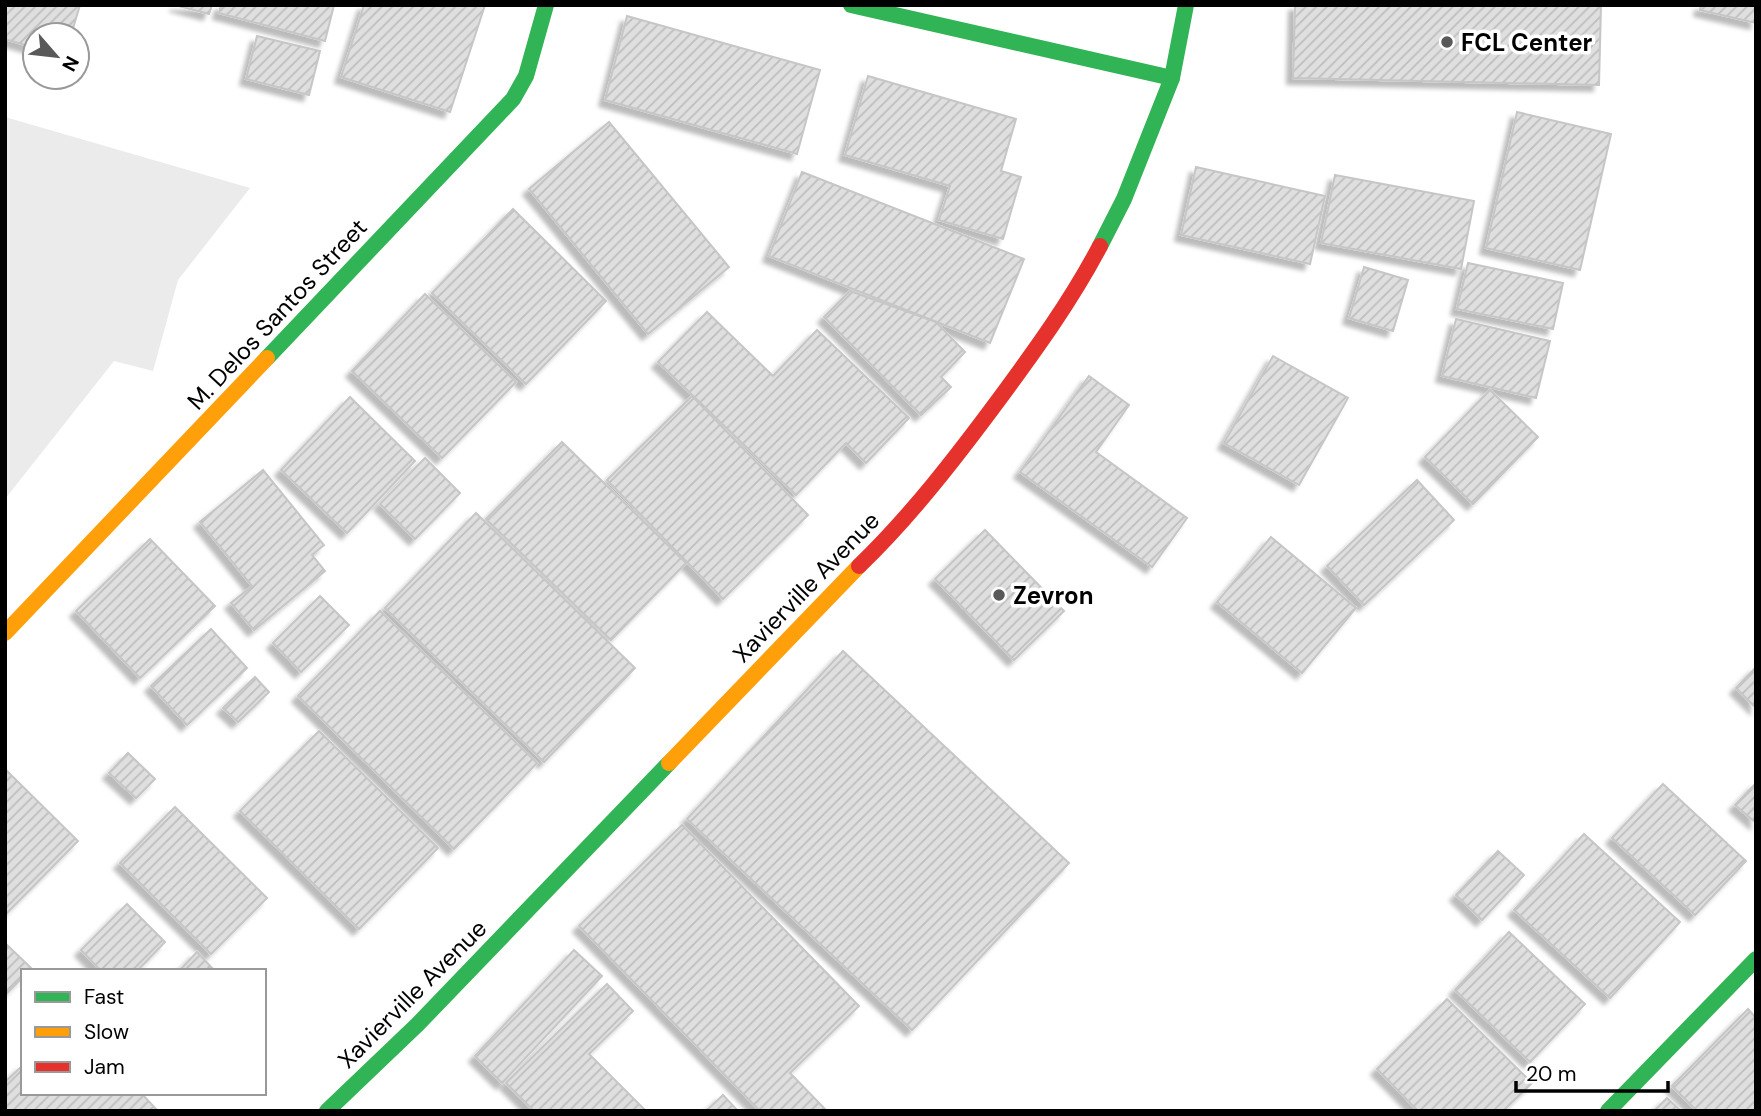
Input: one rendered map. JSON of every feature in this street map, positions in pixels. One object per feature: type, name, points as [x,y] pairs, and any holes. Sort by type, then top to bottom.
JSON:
[{"type":"main road","name":"M. Delos Santos Street","points":[[5,633],[513,99],[526,76],[546,5]]},
{"type":"main road","points":[[851,5],[1172,78]]},
{"type":"main road","name":"Xavierville Avenue","points":[[327,1111],[418,1024],[826,598],[876,550],[962,449],[1058,319],[1124,200],[1172,78],[1186,5]]},
{"type":"main road","points":[[1608,1111],[1756,958]]},
{"type":"shaded area","points":[[5,117],[250,188],[178,280],[153,371],[114,361],[5,499]]},
{"type":"building","points":[[5,5],[80,5],[75,21],[21,21],[21,44],[5,39]]},
{"type":"building","points":[[175,5],[212,5],[209,14]]},
{"type":"building","points":[[221,5],[334,5],[325,41],[219,13]]},
{"type":"building","points":[[364,5],[485,5],[450,112],[341,77]]},
{"type":"building","name":"FCL Center","points":[[1295,5],[1601,5],[1599,85],[1293,78]]},
{"type":"building","points":[[1701,5],[1756,5],[1756,23],[1700,10]]},
{"type":"building","points":[[627,16],[820,70],[797,154],[605,100]]},
{"type":"building","points":[[257,36],[320,51],[309,95],[246,79]]},
{"type":"building","points":[[868,76],[1016,119],[1001,171],[1021,177],[1003,239],[939,220],[950,186],[845,155]]},
{"type":"building","points":[[1517,112],[1611,134],[1580,270],[1486,248]]},
{"type":"building","points":[[609,122],[729,267],[648,334],[529,189]]},
{"type":"building","points":[[1196,167],[1325,196],[1310,264],[1181,235]]},
{"type":"building","points":[[802,172],[1024,259],[990,343],[769,256]]},
{"type":"building","points":[[1335,175],[1474,201],[1461,269],[1321,243]]},
{"type":"building","points":[[513,209],[606,301],[526,384],[432,293]]},
{"type":"building","points":[[1468,263],[1563,283],[1553,329],[1457,309]]},
{"type":"building","points":[[1364,267],[1408,280],[1393,331],[1349,318]]},
{"type":"building","points":[[850,291],[936,322],[965,352],[941,377],[951,387],[921,415],[824,317]]},
{"type":"building","points":[[425,294],[516,382],[442,458],[352,371]]},
{"type":"building","points":[[707,312],[773,376],[817,330],[909,418],[866,463],[846,443],[796,495],[658,362]]},
{"type":"building","points":[[1456,319],[1550,341],[1536,398],[1442,376]]},
{"type":"building","points":[[1273,356],[1348,398],[1299,485],[1224,443]]},
{"type":"building","points":[[1089,376],[1129,405],[1096,452],[1187,518],[1152,567],[1020,472]]},
{"type":"building","points":[[1490,390],[1538,437],[1473,504],[1425,457]]},
{"type":"building","points":[[692,396],[808,515],[723,599],[607,480]]},
{"type":"building","points":[[350,397],[415,461],[347,533],[281,470]]},
{"type":"building","points":[[562,442],[686,563],[611,640],[486,519]]},
{"type":"building","points":[[425,458],[460,493],[415,539],[380,504]]},
{"type":"building","points":[[263,470],[324,545],[312,555],[325,571],[254,630],[231,603],[252,586],[200,522]]},
{"type":"building","points":[[1417,480],[1454,520],[1364,605],[1327,566]]},
{"type":"building","points":[[476,513],[635,668],[544,762],[385,608]]},
{"type":"building","name":"Zevron","points":[[985,530],[1064,611],[1014,660],[935,579]]},
{"type":"building","points":[[1271,537],[1356,608],[1302,673],[1217,602]]},
{"type":"building","points":[[150,539],[215,606],[140,678],[76,611]]},
{"type":"building","points":[[320,596],[349,625],[301,672],[273,643]]},
{"type":"building","points":[[380,611],[537,763],[454,849],[298,696]]},
{"type":"building","points":[[211,629],[247,668],[187,725],[151,686]]},
{"type":"building","points":[[843,651],[1069,863],[912,1030],[687,819]]},
{"type":"building","points":[[1756,667],[1756,708],[1736,688]]},
{"type":"building","points":[[255,677],[269,692],[238,722],[223,708]]},
{"type":"building","points":[[319,731],[438,848],[359,929],[240,811]]},
{"type":"building","points":[[128,753],[155,779],[136,798],[109,773]]},
{"type":"building","points":[[5,769],[78,841],[5,915]]},
{"type":"building","points":[[1756,783],[1756,823],[1735,805]]},
{"type":"building","points":[[1663,784],[1746,861],[1695,915],[1612,838]]},
{"type":"building","points":[[175,807],[267,898],[211,954],[120,863]]},
{"type":"building","points":[[682,825],[859,1006],[790,1073],[827,1111],[760,1111],[579,926]]},
{"type":"building","points":[[1584,834],[1680,922],[1610,998],[1514,910]]},
{"type":"building","points":[[1498,851],[1524,875],[1482,920],[1456,895]]},
{"type":"building","points":[[127,904],[165,942],[139,969],[99,969],[81,950]]},
{"type":"building","points":[[1509,932],[1585,1004],[1530,1062],[1455,990]]},
{"type":"building","points":[[5,943],[31,968],[21,969],[21,979],[5,995]]},
{"type":"building","points":[[574,950],[602,976],[502,1083],[475,1056]]},
{"type":"building","points":[[197,952],[213,969],[181,969]]},
{"type":"building","points":[[607,984],[633,1011],[589,1054],[646,1111],[534,1111],[506,1083]]},
{"type":"building","points":[[1447,999],[1532,1083],[1503,1111],[1418,1111],[1377,1069]]},
{"type":"building","points":[[1748,1009],[1756,1018],[1756,1111],[1697,1111],[1672,1086]]},
{"type":"building","points":[[21,1067],[21,1095],[143,1095],[158,1111],[5,1111],[5,1082]]},
{"type":"building","points":[[723,1095],[738,1111],[706,1111]]},
{"type":"building","points":[[1667,1098],[1681,1111],[1654,1111]]},
{"type":"traffic: fast","points":[[267,358],[513,99],[526,76],[546,5]]},
{"type":"traffic: fast","points":[[851,5],[1172,78]]},
{"type":"traffic: fast","points":[[1100,246],[1124,199],[1172,78],[1186,5]]},
{"type":"traffic: fast","points":[[327,1111],[418,1024],[669,763]]},
{"type":"traffic: fast","points":[[1608,1111],[1756,959]]},
{"type":"traffic: slow","points":[[5,633],[267,358]]},
{"type":"traffic: slow","points":[[669,763],[859,566]]},
{"type":"traffic: jam","points":[[859,566],[915,506],[984,420],[1053,324],[1100,246]]},
{"type":"place","name":"FCL Center","points":[[1447,42]]},
{"type":"place","name":"Zevron","points":[[999,595]]}]
